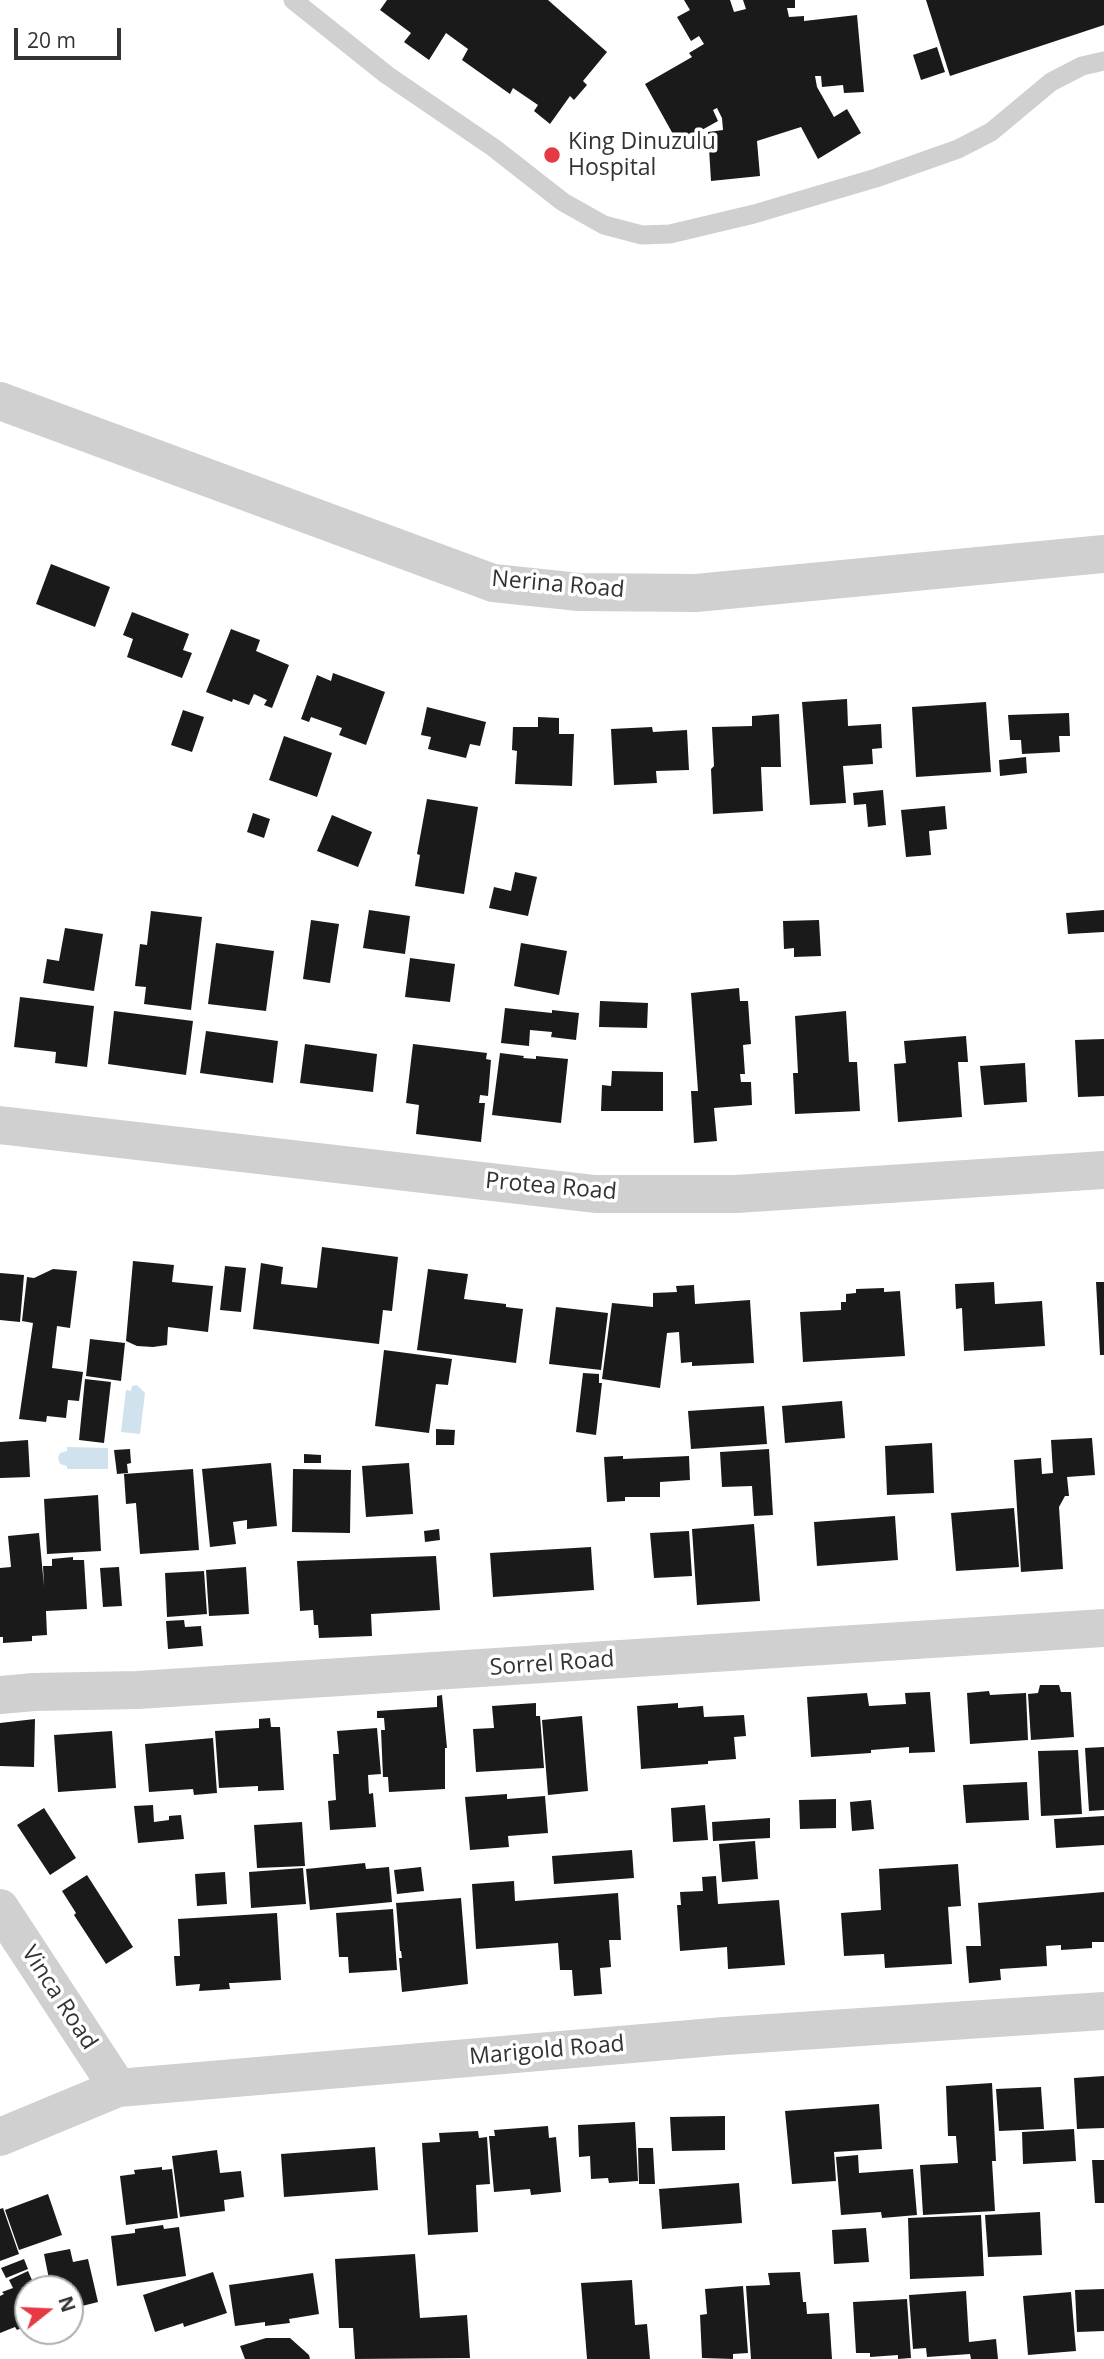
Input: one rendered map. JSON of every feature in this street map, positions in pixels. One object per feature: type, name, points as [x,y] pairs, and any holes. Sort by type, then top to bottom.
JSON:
[{"type":"street","name":"Nerina Road","points":[[0,401],[493,583],[579,592],[696,593],[1104,554]]},
{"type":"street","name":"Protea Road","points":[[0,1125],[596,1194],[736,1194],[1104,1170]]},
{"type":"street","name":"Sorrel Road","points":[[0,1695],[180,1687],[1104,1628]]},
{"type":"street","name":"Vinca Road","points":[[0,1908],[118,2088]]},
{"type":"street","name":"Marigold Road","points":[[0,2137],[118,2088],[725,2036],[1104,2011]]},
{"type":"lane","points":[[293,0],[387,75],[494,148],[563,202],[604,225],[642,235],[670,234],[754,214],[876,178],[958,149],[991,132],[1051,82],[1082,66],[1104,61]]},
{"type":"water","points":[[137,1385],[145,1393],[140,1434],[121,1432],[126,1390],[131,1391],[132,1386]]},
{"type":"water","points":[[67,1447],[108,1448],[108,1469],[67,1469],[67,1466],[60,1464],[58,1458],[60,1453],[67,1451]]},
{"type":"building","points":[[387,0],[548,0],[607,52],[583,81],[587,85],[574,100],[570,96],[550,124],[534,111],[538,105],[513,88],[510,94],[462,60],[468,49],[446,33],[429,60],[404,42],[411,33],[380,10]]},
{"type":"building","points":[[684,0],[730,0],[734,12],[746,9],[743,0],[795,0],[795,8],[787,8],[789,17],[804,16],[804,21],[857,15],[864,92],[844,93],[843,85],[822,87],[821,76],[815,76],[817,87],[834,117],[847,109],[861,133],[818,159],[801,127],[757,141],[760,176],[711,181],[708,132],[723,130],[722,118],[717,108],[713,110],[718,121],[700,131],[705,139],[683,152],[645,84],[692,57],[689,53],[704,44],[699,36],[691,41],[677,17],[690,10]]},
{"type":"building","points":[[926,0],[1104,0],[1104,25],[950,76]]},
{"type":"building","points":[[937,47],[945,72],[921,80],[913,55]]},
{"type":"building","points":[[51,564],[110,587],[95,627],[36,604]]},
{"type":"building","points":[[132,612],[189,634],[183,650],[192,653],[182,678],[127,657],[133,639],[123,635]]},
{"type":"building","points":[[231,629],[260,640],[256,651],[289,665],[272,708],[264,705],[267,700],[254,694],[249,705],[206,692]]},
{"type":"building","points":[[333,673],[385,692],[366,745],[339,735],[342,728],[311,717],[309,722],[301,719],[317,675],[331,681]]},
{"type":"building","points":[[847,699],[848,726],[881,724],[882,748],[872,749],[873,764],[843,766],[846,803],[810,805],[802,702]]},
{"type":"building","points":[[986,702],[991,772],[916,777],[912,707]]},
{"type":"building","points":[[427,707],[486,722],[480,746],[470,744],[466,758],[428,749],[431,737],[421,735]]},
{"type":"building","points":[[183,710],[204,717],[192,752],[171,745]]},
{"type":"building","points":[[1069,713],[1070,736],[1059,736],[1060,752],[1022,754],[1021,740],[1010,740],[1008,715]]},
{"type":"building","points":[[779,714],[781,767],[761,767],[763,811],[713,814],[712,727],[752,726],[752,716]]},
{"type":"building","points":[[538,717],[559,718],[559,734],[574,734],[572,786],[515,784],[517,751],[512,750],[513,727],[538,727]]},
{"type":"building","points":[[652,727],[653,732],[687,730],[689,770],[656,771],[657,783],[614,785],[611,729]]},
{"type":"building","points":[[284,736],[332,753],[317,797],[269,780]]},
{"type":"building","points":[[1026,757],[1027,773],[1000,776],[999,760]]},
{"type":"building","points":[[883,790],[886,825],[868,827],[866,804],[854,805],[853,793]]},
{"type":"building","points":[[427,799],[478,807],[464,894],[415,886],[420,855],[417,854]]},
{"type":"building","points":[[945,806],[947,829],[929,831],[931,855],[906,857],[901,810]]},
{"type":"building","points":[[253,813],[270,819],[264,838],[247,832]]},
{"type":"building","points":[[332,815],[372,832],[358,867],[317,851]]},
{"type":"building","points":[[515,872],[537,877],[528,916],[489,908],[494,887],[511,891]]},
{"type":"building","points":[[369,910],[410,916],[405,954],[363,948]]},
{"type":"building","points":[[1104,910],[1104,932],[1068,934],[1066,913]]},
{"type":"building","points":[[151,911],[202,917],[191,1010],[144,1004],[146,987],[135,986],[140,944],[147,945]]},
{"type":"building","points":[[311,920],[339,924],[330,983],[303,979]]},
{"type":"building","points":[[819,920],[821,956],[794,957],[794,948],[784,949],[783,921]]},
{"type":"building","points":[[65,928],[103,934],[94,991],[43,983],[47,959],[59,961]]},
{"type":"building","points":[[216,943],[274,951],[266,1011],[208,1004]]},
{"type":"building","points":[[521,943],[567,951],[559,995],[514,986]]},
{"type":"building","points":[[410,958],[455,964],[450,1002],[405,997]]},
{"type":"building","points":[[739,988],[740,1001],[748,1001],[751,1044],[743,1045],[745,1074],[740,1074],[741,1082],[751,1082],[752,1105],[714,1108],[717,1141],[694,1143],[691,1091],[698,1091],[691,993]]},
{"type":"building","points":[[20,997],[94,1006],[87,1067],[55,1063],[56,1052],[14,1047]]},
{"type":"building","points":[[600,1001],[648,1003],[647,1028],[599,1027]]},
{"type":"building","points":[[505,1008],[579,1013],[576,1040],[551,1037],[552,1032],[530,1030],[529,1046],[501,1043]]},
{"type":"building","points":[[114,1011],[193,1021],[186,1075],[108,1064]]},
{"type":"building","points":[[846,1011],[849,1062],[857,1062],[860,1111],[795,1114],[793,1073],[798,1073],[795,1016]]},
{"type":"building","points":[[206,1031],[278,1041],[273,1083],[200,1073]]},
{"type":"building","points":[[966,1036],[968,1062],[958,1062],[962,1117],[898,1122],[894,1064],[906,1063],[904,1041]]},
{"type":"building","points":[[1104,1039],[1104,1096],[1078,1097],[1075,1040]]},
{"type":"building","points":[[305,1044],[377,1054],[373,1092],[300,1083]]},
{"type":"building","points":[[413,1044],[487,1053],[486,1059],[491,1060],[488,1096],[480,1095],[479,1103],[485,1103],[481,1142],[416,1134],[419,1105],[406,1103]]},
{"type":"building","points":[[500,1053],[524,1056],[523,1058],[536,1059],[536,1056],[568,1059],[561,1123],[492,1115]]},
{"type":"building","points":[[1025,1063],[1027,1102],[984,1105],[980,1066]]},
{"type":"building","points":[[612,1071],[663,1072],[663,1111],[601,1111],[602,1085],[611,1086]]},
{"type":"building","points":[[322,1247],[398,1257],[392,1311],[383,1310],[379,1344],[253,1329],[261,1263],[283,1267],[281,1284],[317,1288]]},
{"type":"building","points":[[133,1261],[174,1265],[172,1282],[213,1286],[208,1332],[168,1327],[167,1345],[137,1346],[126,1341]]},
{"type":"building","points":[[225,1266],[246,1268],[241,1312],[220,1310]]},
{"type":"building","points":[[53,1269],[77,1271],[70,1328],[57,1326],[52,1368],[83,1372],[79,1401],[68,1400],[66,1418],[47,1416],[46,1422],[19,1419],[33,1323],[22,1321],[27,1277],[34,1278]]},
{"type":"building","points":[[428,1269],[468,1274],[464,1299],[523,1309],[516,1363],[417,1350]]},
{"type":"building","points":[[0,1273],[24,1275],[20,1322],[0,1320]]},
{"type":"building","points":[[994,1282],[995,1304],[1042,1301],[1045,1346],[964,1351],[962,1308],[956,1309],[955,1284]]},
{"type":"building","points":[[1096,1282],[1104,1282],[1104,1355],[1100,1355]]},
{"type":"building","points":[[694,1285],[695,1304],[750,1300],[754,1363],[692,1366],[692,1362],[681,1363],[679,1332],[667,1333],[660,1388],[602,1379],[612,1303],[653,1307],[653,1293],[677,1292],[676,1286]]},
{"type":"building","points":[[884,1288],[884,1292],[900,1291],[905,1356],[803,1362],[800,1312],[841,1310],[841,1302],[846,1302],[846,1294],[856,1293],[856,1289]]},
{"type":"building","points":[[556,1307],[608,1313],[601,1370],[549,1364]]},
{"type":"building","points":[[90,1339],[125,1343],[121,1381],[86,1376]]},
{"type":"building","points":[[384,1350],[452,1359],[448,1385],[436,1384],[429,1433],[375,1426]]},
{"type":"building","points":[[583,1373],[599,1374],[599,1383],[602,1383],[596,1435],[576,1432]]},
{"type":"building","points":[[85,1379],[111,1382],[104,1443],[79,1440]]},
{"type":"building","points":[[842,1401],[845,1438],[785,1443],[782,1406]]},
{"type":"building","points":[[764,1406],[767,1444],[691,1449],[688,1411]]},
{"type":"building","points":[[436,1429],[455,1430],[454,1445],[436,1445]]},
{"type":"building","points":[[1092,1438],[1095,1475],[1067,1477],[1069,1496],[1065,1496],[1059,1507],[1063,1569],[1021,1572],[1014,1460],[1041,1458],[1042,1474],[1053,1473],[1051,1440]]},
{"type":"building","points":[[28,1440],[30,1477],[0,1478],[0,1442]]},
{"type":"building","points":[[932,1443],[934,1493],[887,1495],[885,1446]]},
{"type":"building","points":[[130,1449],[131,1463],[127,1464],[128,1473],[117,1474],[114,1450]]},
{"type":"building","points":[[769,1449],[773,1515],[754,1516],[752,1486],[722,1487],[720,1452]]},
{"type":"building","points":[[304,1454],[321,1455],[321,1463],[304,1463]]},
{"type":"building","points":[[623,1456],[623,1459],[689,1456],[690,1480],[660,1482],[660,1497],[625,1497],[625,1501],[607,1502],[604,1457]]},
{"type":"building","points":[[271,1463],[277,1526],[247,1529],[247,1520],[233,1522],[236,1544],[210,1547],[202,1469]]},
{"type":"building","points":[[409,1463],[413,1514],[366,1517],[362,1466]]},
{"type":"building","points":[[193,1469],[199,1550],[140,1554],[136,1503],[126,1504],[124,1474]]},
{"type":"building","points":[[293,1469],[351,1470],[350,1533],[292,1532]]},
{"type":"building","points":[[98,1495],[101,1551],[47,1554],[44,1499]]},
{"type":"building","points":[[1014,1508],[1019,1567],[956,1571],[951,1513]]},
{"type":"building","points":[[895,1516],[898,1560],[817,1566],[814,1522]]},
{"type":"building","points":[[754,1524],[760,1601],[697,1605],[692,1529]]},
{"type":"building","points":[[439,1529],[440,1540],[425,1542],[424,1531]]},
{"type":"building","points":[[689,1531],[692,1576],[654,1578],[650,1533]]},
{"type":"building","points":[[39,1533],[44,1586],[43,1566],[52,1566],[52,1559],[73,1557],[73,1560],[84,1560],[87,1609],[46,1611],[47,1635],[32,1636],[32,1641],[3,1643],[3,1637],[0,1637],[0,1568],[11,1567],[8,1536]]},
{"type":"building","points":[[591,1547],[594,1590],[493,1597],[490,1553]]},
{"type":"building","points":[[436,1556],[440,1610],[371,1614],[372,1636],[319,1638],[318,1625],[314,1625],[313,1610],[300,1611],[297,1561]]},
{"type":"building","points":[[119,1567],[122,1606],[103,1607],[100,1568]]},
{"type":"building","points":[[246,1567],[249,1614],[209,1616],[206,1570]]},
{"type":"building","points":[[204,1571],[207,1614],[167,1617],[165,1573]]},
{"type":"building","points":[[184,1620],[185,1627],[201,1626],[203,1646],[168,1649],[166,1621]]},
{"type":"building","points":[[1040,1685],[1059,1685],[1061,1692],[1071,1692],[1074,1737],[1031,1740],[1028,1694],[1038,1693]]},
{"type":"building","points":[[989,1691],[990,1695],[1026,1693],[1028,1740],[970,1744],[967,1693]]},
{"type":"building","points":[[930,1692],[935,1752],[909,1753],[909,1747],[871,1750],[871,1753],[811,1757],[807,1697],[867,1693],[869,1706],[906,1704],[905,1693]]},
{"type":"building","points":[[442,1695],[447,1748],[445,1789],[389,1792],[388,1777],[383,1777],[381,1730],[385,1730],[384,1718],[377,1718],[377,1711],[437,1707],[437,1696]]},
{"type":"building","points":[[536,1703],[536,1716],[540,1716],[544,1768],[476,1772],[473,1729],[494,1728],[492,1706]]},
{"type":"building","points":[[678,1703],[678,1708],[703,1706],[704,1717],[744,1715],[746,1736],[734,1737],[736,1759],[641,1769],[637,1706]]},
{"type":"building","points":[[582,1716],[588,1791],[548,1795],[542,1720]]},
{"type":"building","points":[[270,1718],[271,1727],[280,1727],[284,1790],[258,1791],[258,1786],[219,1788],[215,1731],[259,1728],[259,1719]]},
{"type":"building","points":[[35,1719],[34,1767],[0,1766],[0,1723]]},
{"type":"building","points":[[377,1728],[381,1774],[368,1775],[369,1794],[373,1793],[376,1827],[330,1830],[328,1801],[336,1800],[333,1754],[339,1754],[337,1731]]},
{"type":"building","points":[[112,1731],[116,1788],[58,1792],[54,1735]]},
{"type":"building","points":[[213,1738],[217,1793],[194,1795],[193,1789],[149,1792],[145,1744]]},
{"type":"building","points":[[1104,1747],[1104,1810],[1089,1811],[1085,1748]]},
{"type":"building","points":[[1078,1750],[1082,1814],[1041,1816],[1038,1751]]},
{"type":"building","points":[[1027,1782],[1029,1820],[966,1823],[963,1785]]},
{"type":"building","points":[[507,1794],[507,1799],[545,1796],[548,1833],[508,1836],[509,1847],[470,1850],[465,1797]]},
{"type":"building","points":[[836,1799],[836,1828],[800,1829],[799,1800]]},
{"type":"building","points":[[871,1800],[874,1829],[852,1831],[850,1802]]},
{"type":"building","points":[[153,1805],[154,1822],[181,1815],[184,1839],[138,1843],[134,1806]]},
{"type":"building","points":[[705,1805],[708,1840],[673,1842],[671,1808]]},
{"type":"building","points":[[44,1808],[76,1858],[50,1875],[17,1825]]},
{"type":"building","points":[[1104,1816],[1104,1845],[1056,1848],[1054,1819]]},
{"type":"building","points":[[770,1818],[770,1838],[713,1841],[712,1822]]},
{"type":"building","points":[[302,1822],[305,1866],[257,1868],[254,1825]]},
{"type":"building","points":[[755,1841],[758,1879],[722,1882],[719,1844]]},
{"type":"building","points":[[632,1850],[634,1878],[554,1884],[552,1856]]},
{"type":"building","points":[[365,1863],[366,1869],[389,1867],[392,1902],[310,1910],[306,1869]]},
{"type":"building","points":[[958,1864],[961,1906],[948,1907],[952,1964],[885,1968],[884,1954],[844,1956],[841,1913],[881,1910],[879,1869]]},
{"type":"building","points":[[421,1867],[424,1891],[397,1894],[394,1870]]},
{"type":"building","points":[[303,1868],[306,1904],[251,1908],[249,1872]]},
{"type":"building","points":[[225,1872],[227,1904],[197,1906],[195,1874]]},
{"type":"building","points":[[87,1875],[133,1947],[106,1964],[74,1915],[76,1913],[62,1891]]},
{"type":"building","points":[[716,1876],[718,1904],[779,1900],[785,1965],[728,1969],[727,1947],[680,1951],[677,1905],[681,1905],[680,1892],[703,1891],[702,1877]]},
{"type":"building","points":[[514,1881],[515,1901],[618,1893],[621,1940],[609,1940],[611,1967],[600,1968],[602,1994],[574,1996],[572,1970],[560,1970],[558,1943],[476,1949],[472,1884]]},
{"type":"building","points":[[1104,1892],[1104,1942],[1092,1942],[1092,1948],[1061,1950],[1061,1945],[1046,1946],[1047,1966],[1000,1969],[1001,1980],[969,1983],[966,1946],[981,1946],[978,1903]]},
{"type":"building","points":[[461,1898],[468,1984],[402,1992],[399,1958],[402,1958],[396,1903]]},
{"type":"building","points":[[393,1909],[397,1970],[349,1973],[348,1957],[339,1957],[336,1913]]},
{"type":"building","points":[[277,1913],[281,1980],[229,1983],[230,1989],[199,1991],[200,1984],[176,1986],[174,1956],[180,1956],[178,1919]]},
{"type":"building","points":[[1104,2076],[1104,2128],[1077,2129],[1074,2078]]},
{"type":"building","points":[[992,2083],[996,2161],[992,2161],[995,2211],[923,2215],[920,2165],[958,2163],[956,2136],[948,2136],[946,2086]]},
{"type":"building","points":[[1041,2087],[1044,2129],[999,2131],[996,2089]]},
{"type":"building","points":[[879,2104],[882,2149],[834,2152],[836,2181],[792,2184],[785,2111]]},
{"type":"building","points":[[725,2116],[725,2150],[672,2151],[670,2117]]},
{"type":"building","points":[[635,2122],[638,2181],[609,2183],[608,2178],[591,2179],[590,2156],[579,2157],[578,2125]]},
{"type":"building","points":[[548,2126],[549,2138],[556,2137],[561,2192],[531,2195],[530,2189],[494,2192],[489,2136],[495,2136],[494,2130]]},
{"type":"building","points":[[1074,2129],[1076,2161],[1023,2164],[1022,2132]]},
{"type":"building","points":[[478,2131],[479,2138],[487,2137],[490,2184],[476,2185],[478,2232],[428,2235],[422,2143],[440,2142],[439,2133]]},
{"type":"building","points":[[375,2147],[378,2190],[284,2197],[281,2154]]},
{"type":"building","points":[[638,2148],[653,2148],[655,2184],[639,2184]]},
{"type":"building","points":[[217,2150],[220,2173],[241,2171],[244,2197],[224,2200],[225,2211],[180,2217],[172,2156]]},
{"type":"building","points":[[858,2155],[859,2173],[913,2169],[917,2215],[882,2218],[881,2212],[841,2215],[836,2157]]},
{"type":"building","points":[[1092,2160],[1104,2160],[1104,2203],[1095,2203]]},
{"type":"building","points":[[162,2167],[162,2170],[172,2169],[178,2218],[126,2225],[120,2176],[135,2174],[134,2170]]},
{"type":"building","points":[[739,2183],[742,2223],[662,2229],[659,2189]]},
{"type":"building","points":[[48,2194],[62,2235],[19,2250],[5,2210]]},
{"type":"building","points":[[3,2208],[19,2254],[0,2261],[0,2209]]},
{"type":"building","points":[[1040,2212],[1042,2255],[988,2257],[985,2215]]},
{"type":"building","points":[[981,2215],[984,2276],[910,2279],[908,2218]]},
{"type":"building","points":[[163,2225],[164,2229],[179,2227],[186,2276],[117,2286],[111,2236]]},
{"type":"building","points":[[866,2228],[869,2262],[834,2264],[832,2230]]},
{"type":"building","points":[[70,2249],[73,2262],[88,2259],[98,2302],[84,2306],[84,2275],[48,2275],[44,2254]]},
{"type":"building","points":[[415,2254],[420,2318],[467,2315],[470,2358],[355,2359],[353,2328],[339,2328],[335,2259]]},
{"type":"building","points":[[24,2259],[28,2269],[6,2278],[1,2268]]},
{"type":"building","points":[[213,2272],[227,2313],[184,2327],[183,2323],[155,2332],[143,2295]]},
{"type":"building","points":[[800,2272],[807,2314],[829,2313],[832,2359],[751,2359],[746,2286],[770,2285],[768,2273]]},
{"type":"building","points":[[313,2273],[319,2314],[289,2319],[290,2323],[265,2326],[265,2322],[235,2326],[229,2285]]},
{"type":"building","points":[[14,2278],[14,2327],[0,2333],[0,2296],[4,2294],[2,2292],[13,2288],[9,2280]]},
{"type":"building","points":[[632,2280],[635,2325],[647,2324],[650,2359],[587,2359],[581,2283]]},
{"type":"building","points":[[743,2286],[748,2353],[733,2354],[733,2359],[702,2358],[700,2315],[707,2314],[705,2289]]},
{"type":"building","points":[[1104,2289],[1104,2331],[1077,2332],[1075,2290]]},
{"type":"building","points":[[966,2291],[969,2342],[996,2339],[998,2359],[971,2359],[970,2354],[927,2357],[926,2348],[913,2349],[909,2295]]},
{"type":"building","points":[[1071,2292],[1076,2351],[1028,2355],[1023,2296]]},
{"type":"building","points":[[907,2299],[911,2358],[898,2359],[898,2355],[870,2357],[870,2353],[856,2353],[853,2302]]},
{"type":"building","points":[[266,2338],[290,2338],[310,2359],[245,2359],[240,2346]]},
{"type":"place","name":"King Dinuzulu Hospital","points":[[552,155]]}]
